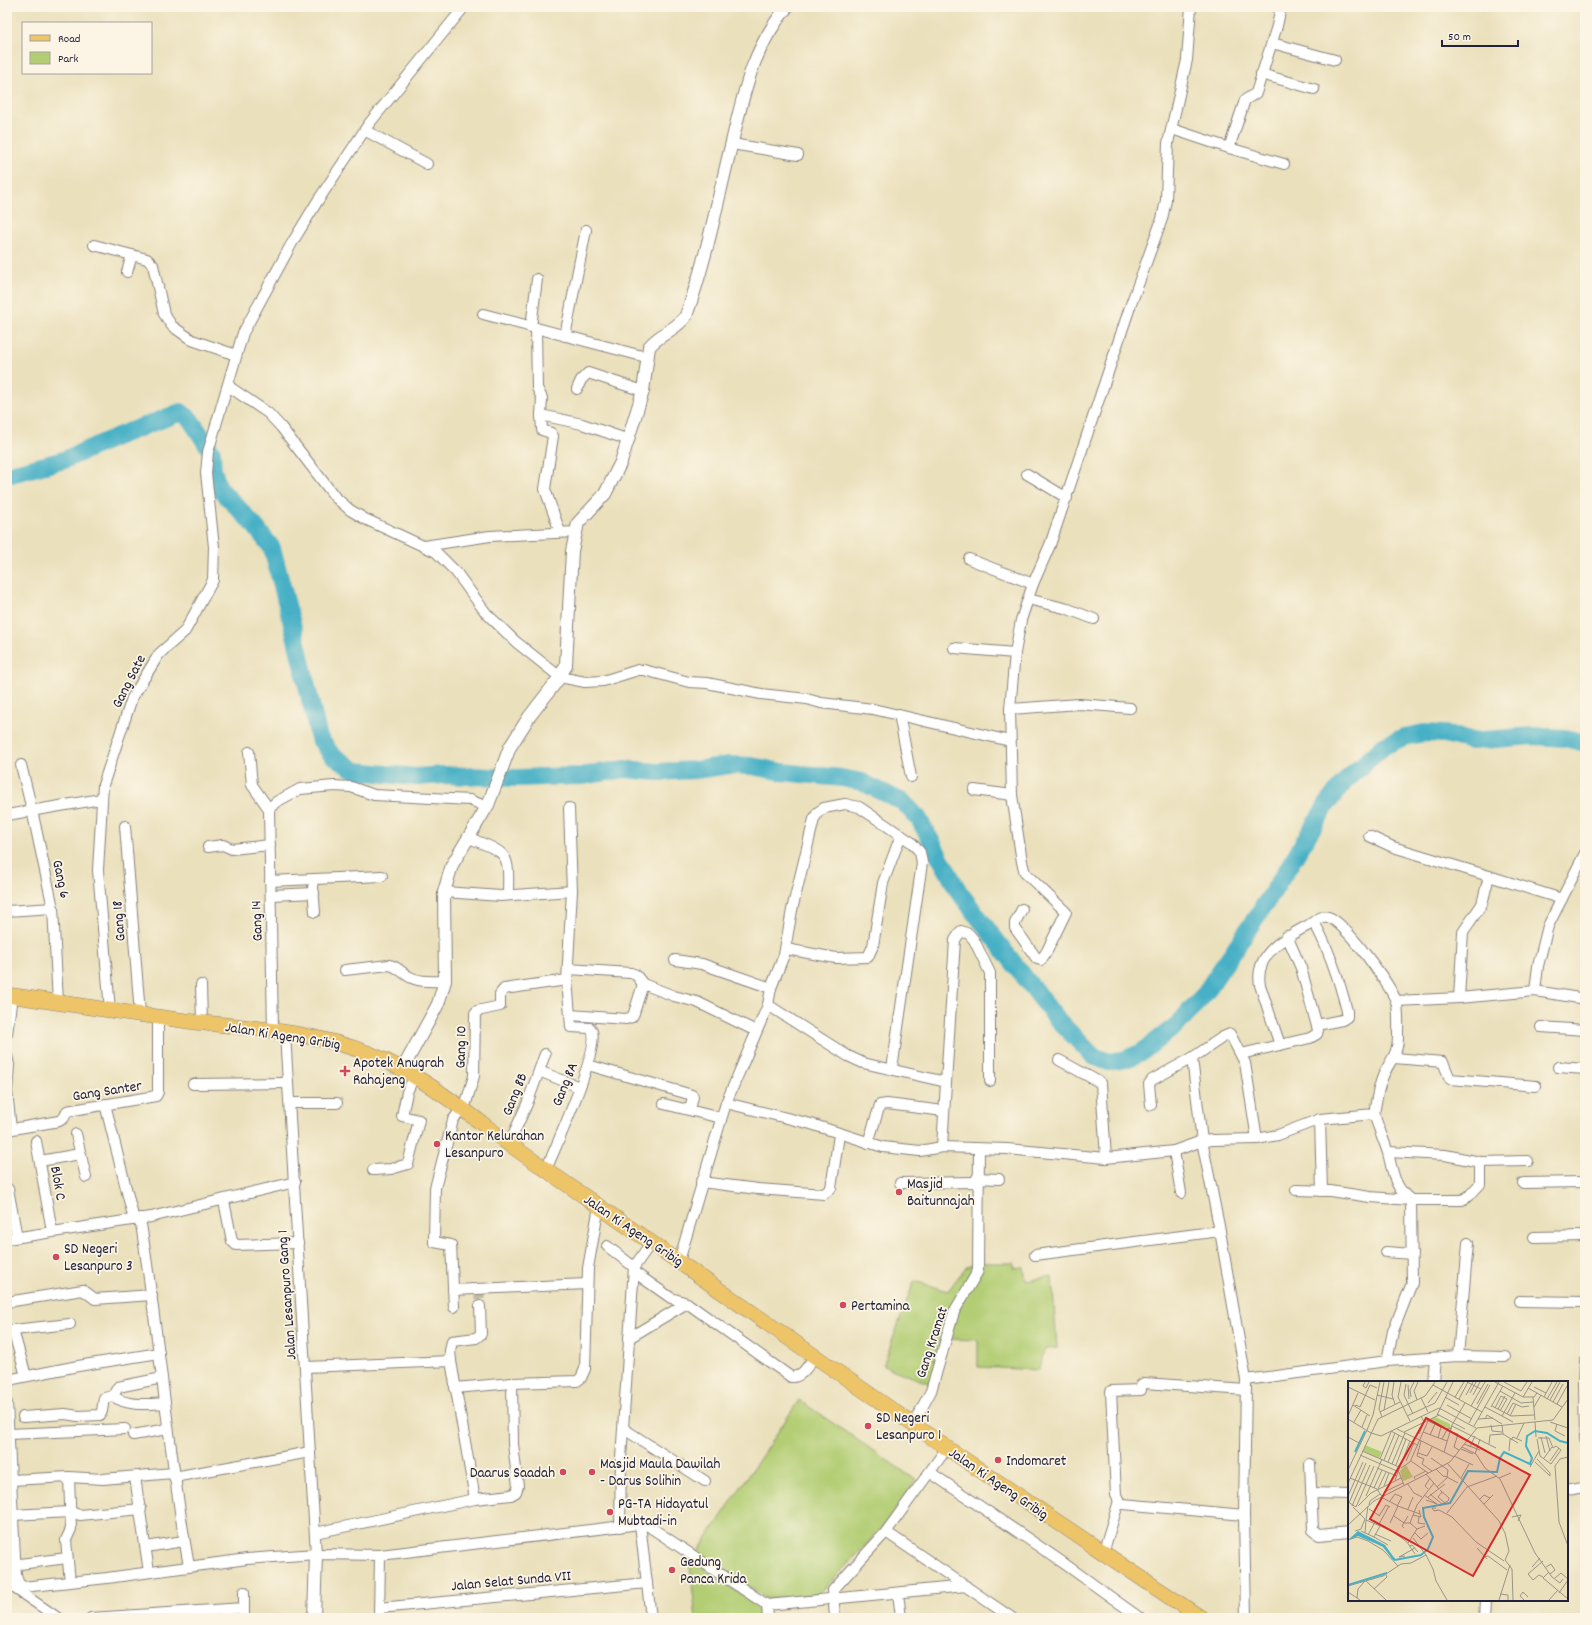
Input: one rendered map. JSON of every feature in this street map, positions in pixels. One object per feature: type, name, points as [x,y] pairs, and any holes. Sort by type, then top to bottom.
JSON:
[{"type":"main road","name":"Jalan Ki Ageng Gribig","points":[[9,995],[279,1032],[340,1043],[371,1055],[408,1073],[461,1108],[546,1170],[947,1448],[1201,1618]]},
{"type":"street","name":"Gang Sate","points":[[110,1010],[98,870],[103,785],[132,698],[159,654],[185,631],[213,580],[214,547],[206,473],[208,452],[236,355],[250,318],[317,202],[390,97],[464,7]]},
{"type":"street","points":[[373,1170],[391,1169],[408,1164],[419,1120],[402,1116],[407,1092],[408,1073],[438,1004],[445,981],[444,892],[452,865],[488,806],[510,747],[528,717],[556,681],[567,661],[572,551],[576,532],[581,518],[606,494],[621,462],[643,391],[646,357],[649,347],[653,341],[678,326],[686,316],[702,262],[732,144],[741,99],[756,57],[770,29],[787,7]]},
{"type":"street","points":[[1022,909],[1015,924],[1015,928],[1037,958],[1041,960],[1044,958],[1066,912],[1025,873],[1022,862],[1012,795],[1010,741],[1010,709],[1015,654],[1021,620],[1033,584],[1050,545],[1067,498],[1125,322],[1162,219],[1166,200],[1168,143],[1187,60],[1190,7]]},
{"type":"street","points":[[1230,148],[1245,100],[1256,92],[1272,43],[1281,7]]},
{"type":"street","points":[[1272,43],[1335,60]]},
{"type":"street","points":[[1261,74],[1314,89]]},
{"type":"street","points":[[1172,128],[1230,148],[1284,164]]},
{"type":"street","points":[[366,131],[427,164]]},
{"type":"street","points":[[732,144],[798,155]]},
{"type":"street","points":[[565,336],[586,230]]},
{"type":"street","points":[[94,245],[144,257],[152,263],[164,314],[172,326],[192,340],[236,355]]},
{"type":"street","points":[[127,272],[132,254]]},
{"type":"street","points":[[537,279],[533,328],[537,388],[542,398],[540,415],[542,430],[551,433],[553,436],[545,489],[560,532]]},
{"type":"street","points":[[483,314],[646,357]]},
{"type":"street","points":[[577,389],[581,380],[588,373],[643,391]]},
{"type":"street","points":[[228,386],[268,413],[281,427],[335,497],[350,510],[436,552],[449,564],[472,592],[486,613],[556,681],[603,681],[638,670],[644,670],[689,682],[706,683],[761,694],[873,709],[899,714],[1010,741]]},
{"type":"street","points":[[540,415],[582,424],[629,440]]},
{"type":"street","points":[[1027,474],[1067,498]]},
{"type":"street","points":[[424,546],[490,536],[576,532]]},
{"type":"street","points":[[969,559],[1033,584]]},
{"type":"street","points":[[1028,599],[1068,609],[1094,619]]},
{"type":"street","points":[[954,648],[1015,654]]},
{"type":"street","points":[[1010,709],[1080,704],[1130,708]]},
{"type":"street","points":[[899,714],[911,777]]},
{"type":"street","points":[[249,752],[252,785],[269,809],[276,802],[300,789],[334,786],[351,787],[374,795],[470,800],[488,806]]},
{"type":"street","name":"Gang 6","points":[[21,764],[53,908],[58,1002]]},
{"type":"street","points":[[974,790],[1012,795]]},
{"type":"street","points":[[7,816],[32,810],[101,799]]},
{"type":"street","points":[[679,1261],[701,1182],[726,1103],[768,1005],[771,988],[786,949],[794,903],[814,819],[818,812],[824,808],[845,804],[859,807],[911,842],[920,852],[922,863],[892,1069]]},
{"type":"street","points":[[569,808],[572,891],[567,980],[570,1015],[626,1019],[634,1013],[643,984]]},
{"type":"street","name":"Gang 14","points":[[269,809],[270,881],[279,1032]]},
{"type":"street","name":"Gang 18","points":[[125,826],[140,1014]]},
{"type":"street","points":[[786,949],[836,958],[868,957],[873,946],[883,883],[901,835]]},
{"type":"street","points":[[1369,836],[1393,847],[1562,899]]},
{"type":"street","points":[[469,838],[497,849],[504,855],[508,864],[508,895]]},
{"type":"street","points":[[208,847],[223,845],[232,849],[270,845]]},
{"type":"street","points":[[1535,991],[1538,966],[1548,926],[1585,853]]},
{"type":"street","points":[[270,881],[382,876]]},
{"type":"street","points":[[1459,998],[1463,932],[1482,904],[1489,876]]},
{"type":"street","points":[[312,879],[316,912]]},
{"type":"street","points":[[444,892],[508,895],[572,891]]},
{"type":"street","points":[[271,895],[314,893]]},
{"type":"street","points":[[7,912],[53,908]]},
{"type":"street","points":[[1280,1045],[1258,976],[1261,967],[1271,949],[1287,936],[1314,922],[1320,917],[1327,916],[1336,920],[1352,937],[1396,1001],[1398,1036],[1394,1058],[1383,1076],[1377,1096],[1374,1114],[1388,1152],[1393,1175],[1398,1188],[1411,1200],[1412,1283],[1393,1331],[1387,1361]]},
{"type":"street","points":[[1314,922],[1326,944],[1337,972],[1347,1011],[1347,1017],[1342,1020],[1317,1025]]},
{"type":"street","points":[[942,1147],[955,940],[961,932],[968,934],[974,940],[990,973],[990,1081]]},
{"type":"street","points":[[1241,1054],[1313,1036],[1318,1030],[1301,968],[1287,936]]},
{"type":"street","points":[[675,960],[702,964],[771,988]]},
{"type":"street","points":[[345,970],[389,965],[394,966],[408,977],[418,981],[445,981]]},
{"type":"street","points":[[568,969],[631,973],[636,975],[643,984],[674,996],[697,1002],[756,1031]]},
{"type":"street","name":"Gang 10","points":[[461,1108],[466,1103],[474,1076],[475,1013],[477,1011],[500,1006],[501,991],[567,980]]},
{"type":"street","points":[[201,985],[202,1022]]},
{"type":"street","points":[[1396,1001],[1459,998],[1535,991],[1585,999]]},
{"type":"street","points":[[7,1034],[9,995]]},
{"type":"street","points":[[768,1005],[848,1056],[863,1063],[946,1082]]},
{"type":"street","name":"Gang 8A","points":[[546,1170],[588,1065],[594,1039],[592,1029],[582,1026],[571,1027],[570,1015]]},
{"type":"street","name":"Gang Santer","points":[[9,1129],[63,1119],[67,1111],[156,1096],[158,1092],[158,1016]]},
{"type":"street","points":[[1541,1027],[1585,1030]]},
{"type":"street","name":"Jalan Lesanpuro Gang 1","points":[[279,1032],[290,1103],[316,1554]]},
{"type":"street","points":[[1151,1105],[1149,1084],[1152,1080],[1192,1058],[1230,1034],[1241,1054],[1249,1078],[1257,1139]]},
{"type":"street","name":"Gang 8B","points":[[509,1144],[545,1054]]},
{"type":"street","points":[[7,1056],[9,1065],[7,1091],[9,1129]]},
{"type":"street","points":[[1192,1058],[1202,1141],[1220,1231],[1246,1385],[1244,1515],[1246,1618]]},
{"type":"street","points":[[1394,1058],[1443,1062],[1450,1079],[1536,1086]]},
{"type":"street","points":[[1059,1060],[1101,1083],[1106,1158]]},
{"type":"street","points":[[588,1065],[692,1095],[693,1097],[690,1110]]},
{"type":"street","points":[[1558,1067],[1585,1069]]},
{"type":"street","points":[[539,1071],[579,1087]]},
{"type":"street","points":[[193,1084],[288,1083]]},
{"type":"street","points":[[290,1103],[338,1102]]},
{"type":"street","points":[[726,1103],[811,1124],[839,1135],[883,1147],[920,1151],[942,1147],[1007,1149],[1106,1158],[1174,1151],[1202,1141],[1257,1139],[1278,1135],[1320,1119],[1374,1114]]},
{"type":"street","points":[[105,1104],[137,1219],[152,1295],[173,1475],[189,1566]]},
{"type":"street","points":[[664,1104],[721,1118]]},
{"type":"street","points":[[868,1143],[880,1105],[887,1104],[944,1111]]},
{"type":"street","points":[[454,1307],[451,1245],[434,1242],[435,1188],[453,1120],[461,1108]]},
{"type":"street","points":[[1320,1119],[1322,1190]]},
{"type":"street","points":[[76,1134],[86,1177]]},
{"type":"street","points":[[701,1182],[753,1189],[824,1194],[831,1188],[839,1135]]},
{"type":"street","name":"Blok C","points":[[36,1141],[52,1231]]},
{"type":"street","name":"Gang Kramat","points":[[913,1424],[931,1391],[954,1312],[978,1271],[977,1180],[979,1149]]},
{"type":"street","points":[[1174,1151],[1181,1193]]},
{"type":"street","points":[[1388,1152],[1445,1155],[1480,1162],[1528,1161]]},
{"type":"street","points":[[40,1161],[80,1154]]},
{"type":"street","points":[[1296,1190],[1322,1190],[1411,1200],[1466,1199],[1480,1184],[1480,1162]]},
{"type":"street","points":[[900,1183],[999,1178]]},
{"type":"street","points":[[8,1189],[12,1238],[137,1219],[224,1201],[295,1182]]},
{"type":"street","points":[[1523,1183],[1585,1182]]},
{"type":"street","points":[[224,1201],[232,1241],[236,1245],[298,1242]]},
{"type":"street","points":[[455,1388],[512,1383],[577,1381],[581,1378],[585,1369],[587,1284],[599,1206]]},
{"type":"street","points":[[1035,1255],[1220,1231]]},
{"type":"street","points":[[1534,1237],[1585,1236]]},
{"type":"street","points":[[620,1527],[621,1458],[634,1269],[651,1243]]},
{"type":"street","points":[[1458,1356],[1468,1243]]},
{"type":"street","points":[[608,1246],[671,1298],[687,1303],[791,1377],[801,1375],[815,1356]]},
{"type":"street","points":[[1386,1252],[1412,1254]]},
{"type":"street","points":[[454,1290],[587,1284]]},
{"type":"street","points":[[7,1302],[83,1290],[95,1299],[152,1295]]},
{"type":"street","points":[[1519,1301],[1585,1302]]},
{"type":"street","points":[[629,1338],[687,1303]]},
{"type":"street","points":[[475,1499],[455,1388],[450,1351],[452,1341],[476,1338],[481,1334],[480,1306]]},
{"type":"street","points":[[26,1376],[10,1331],[70,1324]]},
{"type":"street","points":[[7,1383],[13,1379],[26,1376],[159,1353]]},
{"type":"street","points":[[1244,1515],[1123,1504],[1119,1501],[1116,1495],[1111,1391],[1141,1390],[1141,1384],[1144,1383],[1246,1385],[1387,1361],[1458,1356],[1505,1357]]},
{"type":"street","points":[[1433,1381],[1435,1358]]},
{"type":"street","points":[[306,1367],[451,1361]]},
{"type":"street","points":[[1585,1362],[1585,1440]]},
{"type":"street","points":[[113,1396],[115,1390],[120,1386],[162,1378]]},
{"type":"street","points":[[315,1533],[475,1499],[511,1495],[517,1490],[513,1444],[512,1383]]},
{"type":"street","points":[[23,1417],[65,1414],[78,1416],[100,1415],[103,1409],[104,1398],[113,1396],[119,1400],[130,1403],[165,1403]]},
{"type":"street","points":[[7,1403],[16,1576],[19,1584],[25,1587],[247,1559],[316,1554],[380,1555],[640,1524],[647,1525],[767,1605],[966,1586]]},
{"type":"street","points":[[9,1434],[129,1432],[168,1429]]},
{"type":"street","points":[[624,1429],[705,1481]]},
{"type":"street","points":[[835,1618],[833,1590],[886,1532],[931,1473],[947,1448]]},
{"type":"street","points":[[12,1480],[69,1477],[103,1478],[173,1475],[310,1452]]},
{"type":"street","points":[[1310,1464],[1312,1523],[1314,1532],[1319,1535],[1348,1532]]},
{"type":"street","points":[[931,1473],[1062,1562],[1140,1618]]},
{"type":"street","points":[[69,1477],[71,1532],[66,1540],[70,1582]]},
{"type":"street","points":[[136,1477],[149,1572]]},
{"type":"street","points":[[1568,1490],[1585,1487]]},
{"type":"street","points":[[1311,1493],[1348,1494]]},
{"type":"street","points":[[1103,1553],[1119,1501]]},
{"type":"street","points":[[12,1515],[70,1512],[80,1515],[141,1508]]},
{"type":"street","points":[[640,1524],[651,1618]]},
{"type":"street","points":[[886,1532],[1012,1618]]},
{"type":"street","points":[[146,1547],[184,1541]]},
{"type":"street","points":[[314,1618],[316,1554]]},
{"type":"street","points":[[379,1613],[380,1555]]},
{"type":"street","points":[[20,1564],[67,1558]]},
{"type":"street","points":[[7,1583],[58,1618]]},
{"type":"street","name":"Jalan Selat Sunda VII","points":[[379,1613],[647,1583]]},
{"type":"street","points":[[91,1618],[244,1613],[244,1592]]},
{"type":"street","points":[[898,1593],[901,1618]]},
{"type":"street","points":[[1485,1618],[1486,1601]]},
{"type":"street","points":[[767,1605],[768,1618]]},
{"type":"green space","points":[[977,1263],[931,1384],[883,1366],[914,1281],[948,1291],[965,1268]]},
{"type":"green space","points":[[981,1263],[1014,1263],[1014,1268],[1024,1267],[1026,1281],[1052,1276],[1057,1348],[1047,1349],[1042,1355],[1039,1370],[978,1367],[978,1340],[948,1339],[955,1316]]},
{"type":"green space","points":[[799,1400],[916,1480],[883,1527],[820,1593],[815,1595],[767,1599],[697,1553]]},
{"type":"green space","points":[[7,1429],[16,1586],[7,1579]]},
{"type":"green space","points":[[689,1558],[758,1606],[760,1618],[696,1618]]},
{"type":"waterway","points":[[7,475],[64,460],[118,436],[181,412],[190,419],[212,452],[213,470],[219,488],[254,525],[272,548],[296,639],[319,738],[332,755],[356,771],[416,777],[445,775],[517,778],[582,776],[625,769],[657,772],[696,770],[729,765],[752,766],[782,772],[842,778],[862,782],[903,802],[919,819],[959,892],[1056,1018],[1093,1056],[1109,1062],[1126,1059],[1142,1052],[1178,1024],[1203,996],[1273,892],[1329,801],[1347,779],[1384,746],[1404,737],[1424,733],[1445,734],[1472,741],[1533,736],[1565,738],[1585,743]]},
{"type":"tunnel","points":[[479,1289],[480,1306]]},
{"type":"place","name":"Apotek Anugrah Rahajeng","points":[[345,1071]]},
{"type":"place","name":"Kantor Kelurahan Lesanpuro","points":[[437,1144]]},
{"type":"place","name":"Masjid Baitunnajah","points":[[899,1192]]},
{"type":"place","name":"SD Negeri Lesanpuro 3","points":[[56,1257]]},
{"type":"place","name":"Pertamina","points":[[843,1305]]},
{"type":"place","name":"SD Negeri Lesanpuro 1","points":[[868,1426]]},
{"type":"place","name":"Indomaret","points":[[998,1460]]},
{"type":"place","name":"Daarus Saadah","points":[[563,1472]]},
{"type":"place","name":"Masjid Maula Dawilah - Darus Solihin","points":[[592,1472]]},
{"type":"place","name":"PG-TA Hidayatul Mubtadi-in","points":[[610,1512]]},
{"type":"place","name":"Gedung Panca Krida","points":[[672,1570]]}]
